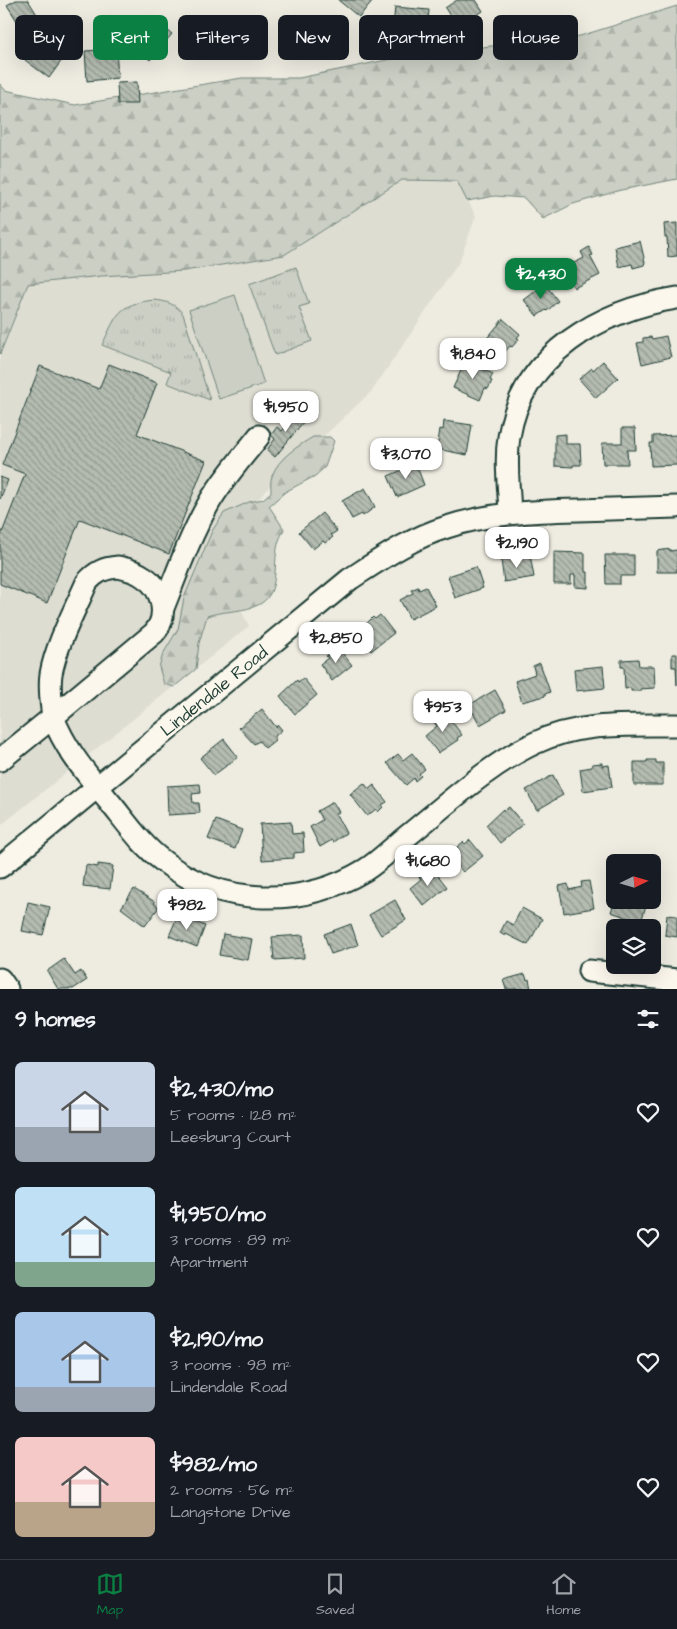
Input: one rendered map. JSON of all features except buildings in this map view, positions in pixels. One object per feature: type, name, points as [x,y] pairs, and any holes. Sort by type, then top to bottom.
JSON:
[{"type":"street","points":[[510,513],[507,460],[509,436],[516,411],[537,372],[569,340],[595,324],[622,311],[652,302],[677,298]]},
{"type":"street","points":[[0,760],[154,633],[162,619],[163,608],[209,502],[227,475],[260,436]]},
{"type":"street","name":"Lindendale Road","points":[[0,867],[350,579],[414,540],[446,527],[479,518],[510,513],[677,508]]},
{"type":"street","points":[[163,608],[154,586],[147,578],[135,571],[118,567],[106,568],[95,574],[87,582],[55,659],[51,675],[50,696],[53,717],[65,744],[142,842],[162,861],[185,876],[209,887],[235,894],[261,898],[293,896],[319,891],[344,882],[367,869],[488,770],[512,754],[538,742],[565,732],[593,727],[677,725]]},
{"type":"street","points":[[589,971],[677,980]]},
{"type":"street","points":[[0,979],[7,989]]},
{"type":"shaded area","points":[[402,180],[457,181],[476,216],[459,262],[372,391],[265,491],[215,559],[249,626],[0,826],[0,354],[28,284],[284,255]]},
{"type":"green space","points":[[677,6],[677,179],[621,190],[573,204],[543,219],[524,198],[495,196],[467,201],[457,181],[402,180],[284,255],[184,271],[101,276],[28,284],[0,354],[0,84],[5,90],[75,105],[242,78],[299,78],[387,60],[483,60],[483,47],[493,46],[493,60],[578,60],[578,36]]},
{"type":"green space","points":[[296,267],[309,304],[299,307],[312,341],[275,355],[249,284]]},
{"type":"green space","points":[[235,295],[264,384],[219,399],[189,310]]},
{"type":"green space","points":[[154,300],[170,304],[183,314],[210,400],[167,383],[171,372],[102,345],[115,319],[125,308],[132,304]]},
{"type":"green space","points":[[313,437],[330,437],[334,441],[325,467],[315,476],[285,492],[269,506],[284,529],[278,544],[274,581],[268,597],[262,603],[253,607],[207,616],[199,643],[196,669],[174,687],[164,684],[159,667],[163,654],[178,629],[184,598],[212,531],[224,513],[249,502],[263,499],[271,492],[271,478],[279,464],[289,453]]}]
